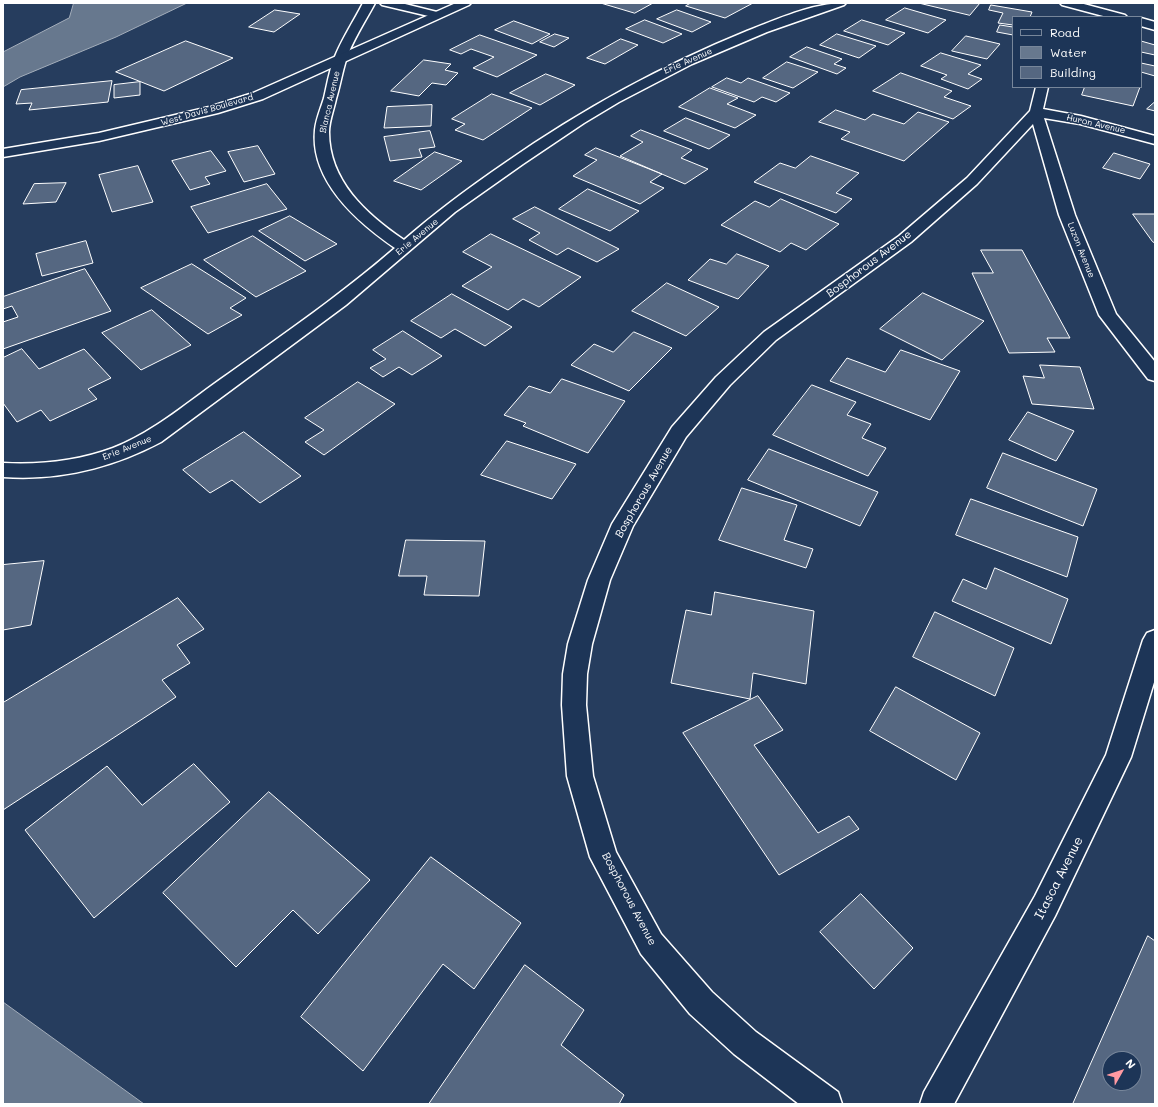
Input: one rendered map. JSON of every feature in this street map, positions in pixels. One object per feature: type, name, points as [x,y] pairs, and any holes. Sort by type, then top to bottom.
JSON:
[{"type":"street","name":"Blanca Avenue","points":[[369,3],[340,59],[322,130],[321,140],[326,162],[338,186],[359,213],[379,230],[404,247]]},
{"type":"street","points":[[386,3],[437,15]]},
{"type":"street","name":"West Davis Boulevard","points":[[3,153],[99,137],[213,110],[258,96],[465,3]]},
{"type":"street","name":"Erie Avenue","points":[[3,470],[46,470],[82,465],[121,452],[154,437],[279,346],[374,274],[440,218],[543,143],[661,73],[719,47],[782,22],[840,3]]},
{"type":"street","points":[[1066,16],[1070,3],[1117,16]]},
{"type":"street","points":[[1142,22],[1155,26]]},
{"type":"street","name":"Bosphorous Avenue","points":[[826,1104],[745,1043],[701,1003],[651,944],[604,857],[580,776],[574,705],[575,674],[580,644],[599,580],[622,524],[679,432],[723,381],[770,336],[905,239],[972,181],[1036,112],[1042,88]]},
{"type":"street","name":"Huron Avenue","points":[[1036,112],[1081,120],[1155,140]]},
{"type":"street","name":"Luzon Avenue","points":[[1036,112],[1067,215],[1108,315],[1155,375]]},
{"type":"street","name":"Itasca Avenue","points":[[936,1104],[1045,906],[1118,757],[1155,640]]},
{"type":"water","points":[[74,3],[187,3],[116,37],[20,77],[3,87],[3,52],[69,18]]},
{"type":"water","points":[[3,1002],[144,1104],[3,1104]]},
{"type":"building","points":[[601,3],[653,3],[635,13]]},
{"type":"building","points":[[691,3],[753,3],[725,18],[686,6]]},
{"type":"building","points":[[919,3],[980,3],[970,15]]},
{"type":"building","points":[[991,5],[1032,12],[1030,16],[1012,16],[1012,25],[998,23],[1003,13],[989,10]]},
{"type":"building","points":[[905,8],[946,20],[928,33],[886,20]]},
{"type":"building","points":[[275,10],[300,14],[274,32],[249,27]]},
{"type":"building","points":[[677,10],[711,22],[692,32],[657,19]]},
{"type":"building","points":[[645,20],[682,34],[663,43],[626,29]]},
{"type":"building","points":[[862,20],[905,33],[888,45],[844,31]]},
{"type":"building","points":[[514,21],[550,34],[532,44],[495,30]]},
{"type":"building","points":[[1000,25],[1012,27],[1012,35],[997,32]]},
{"type":"building","points":[[555,34],[569,38],[554,47],[540,42]]},
{"type":"building","points":[[837,34],[876,46],[859,58],[820,45]]},
{"type":"building","points":[[480,35],[537,55],[497,77],[473,68],[494,57],[471,49],[461,54],[450,50]]},
{"type":"building","points":[[966,36],[1000,44],[987,59],[952,51]]},
{"type":"building","points":[[621,39],[638,45],[605,64],[587,58]]},
{"type":"building","points":[[186,41],[233,58],[164,91],[116,72]]},
{"type":"building","points":[[1142,41],[1155,45],[1155,55],[1142,52]]},
{"type":"building","points":[[807,47],[842,59],[834,64],[846,68],[837,74],[790,57]]},
{"type":"building","points":[[941,53],[981,65],[968,74],[982,79],[968,89],[941,79],[947,75],[921,66]]},
{"type":"building","points":[[424,60],[451,64],[445,70],[458,73],[446,85],[432,83],[419,96],[391,91]]},
{"type":"building","points":[[787,62],[818,72],[793,88],[763,78]]},
{"type":"building","points":[[1142,63],[1155,66],[1155,76],[1142,72]]},
{"type":"building","points":[[901,73],[952,91],[944,97],[971,106],[953,119],[873,91]]},
{"type":"building","points":[[546,74],[575,85],[540,105],[510,93]]},
{"type":"building","points":[[727,78],[741,83],[748,78],[790,93],[776,102],[762,97],[754,102],[712,87]]},
{"type":"building","points":[[112,81],[108,102],[29,110],[32,103],[16,104],[21,90]]},
{"type":"building","points":[[140,82],[140,95],[114,98],[114,85]]},
{"type":"building","points":[[710,88],[738,98],[727,104],[756,115],[735,128],[679,107]]},
{"type":"building","points":[[1085,88],[1140,88],[1133,106],[1082,95]]},
{"type":"building","points":[[492,94],[532,108],[483,140],[455,130],[465,124],[452,119]]},
{"type":"building","points":[[1155,102],[1155,111],[1147,109]]},
{"type":"building","points":[[432,105],[431,126],[384,128],[387,107]]},
{"type":"building","points":[[836,110],[865,120],[873,114],[904,124],[918,112],[949,122],[904,161],[841,139],[850,132],[819,122]]},
{"type":"building","points":[[686,118],[730,135],[709,149],[664,131]]},
{"type":"building","points":[[641,130],[692,150],[681,158],[708,169],[685,184],[620,156],[643,142],[631,136]]},
{"type":"building","points":[[430,131],[435,147],[419,149],[422,157],[390,161],[384,137]]},
{"type":"building","points":[[258,146],[275,174],[244,182],[228,152]]},
{"type":"building","points":[[596,148],[662,174],[650,182],[664,188],[640,204],[573,176],[597,160],[585,155]]},
{"type":"building","points":[[211,151],[226,171],[205,177],[210,184],[190,190],[172,161]]},
{"type":"building","points":[[435,152],[462,161],[421,190],[394,181]]},
{"type":"building","points":[[1114,153],[1150,164],[1140,179],[1103,168]]},
{"type":"building","points":[[811,156],[859,173],[836,193],[852,199],[836,213],[754,182],[780,163],[795,168]]},
{"type":"building","points":[[138,166],[153,202],[112,212],[99,175]]},
{"type":"building","points":[[66,183],[56,202],[23,204],[34,184]]},
{"type":"building","points":[[267,184],[287,209],[208,233],[191,207]]},
{"type":"building","points":[[588,189],[639,211],[610,231],[559,209]]},
{"type":"building","points":[[781,199],[839,224],[806,250],[791,243],[780,252],[721,225],[755,201],[769,207]]},
{"type":"building","points":[[535,207],[619,249],[597,262],[568,248],[557,255],[529,240],[540,233],[513,219]]},
{"type":"building","points":[[1133,214],[1155,214],[1155,243],[1153,242]]},
{"type":"building","points":[[290,216],[337,244],[305,261],[259,231]]},
{"type":"building","points":[[491,234],[581,277],[539,307],[523,299],[508,310],[462,286],[492,267],[463,252]]},
{"type":"building","points":[[253,236],[306,271],[256,297],[204,260]]},
{"type":"building","points":[[86,241],[93,263],[42,276],[36,254]]},
{"type":"building","points":[[981,250],[1022,250],[1070,338],[1047,338],[1055,352],[1009,353],[972,273],[993,273]]},
{"type":"building","points":[[737,254],[769,266],[738,299],[688,280],[710,259],[726,264]]},
{"type":"building","points":[[192,264],[246,298],[230,308],[242,315],[208,334],[141,288]]},
{"type":"building","points":[[85,269],[111,311],[3,349],[3,322],[18,317],[12,306],[3,309],[3,297]]},
{"type":"building","points":[[667,283],[719,307],[686,336],[632,311]]},
{"type":"building","points":[[923,293],[984,321],[942,360],[880,329]]},
{"type":"building","points":[[452,294],[512,327],[485,346],[455,329],[441,338],[411,321]]},
{"type":"building","points":[[152,310],[191,345],[141,370],[102,333]]},
{"type":"building","points":[[403,331],[442,356],[412,375],[399,367],[383,377],[370,368],[386,359],[373,350]]},
{"type":"building","points":[[634,332],[672,348],[629,391],[571,365],[594,344],[613,352]]},
{"type":"building","points":[[22,349],[39,369],[84,349],[111,378],[88,389],[97,399],[50,421],[41,410],[17,422],[3,403],[3,358]]},
{"type":"building","points":[[901,350],[960,371],[930,420],[830,381],[847,358],[885,372]]},
{"type":"building","points":[[1040,365],[1080,367],[1094,409],[1032,404],[1023,376],[1044,378]]},
{"type":"building","points":[[562,379],[625,401],[588,453],[523,426],[526,423],[504,415],[529,386],[550,393]]},
{"type":"building","points":[[358,382],[395,404],[324,455],[305,442],[324,430],[305,418]]},
{"type":"building","points":[[812,385],[856,402],[847,415],[871,424],[862,438],[886,448],[868,476],[773,435]]},
{"type":"building","points":[[1028,412],[1074,431],[1056,461],[1009,440]]},
{"type":"building","points":[[244,432],[301,476],[260,503],[232,480],[210,493],[183,470]]},
{"type":"building","points":[[507,441],[576,464],[552,499],[481,475]]},
{"type":"building","points":[[769,449],[878,492],[860,526],[748,480]]},
{"type":"building","points":[[1003,453],[1097,489],[1083,526],[987,488]]},
{"type":"building","points":[[742,488],[797,505],[784,540],[813,549],[806,568],[719,540]]},
{"type":"building","points":[[971,499],[1078,537],[1067,577],[956,535]]},
{"type":"building","points":[[406,540],[485,541],[479,596],[424,595],[427,576],[399,576]]},
{"type":"building","points":[[44,561],[31,625],[3,630],[3,565]]},
{"type":"building","points":[[995,568],[1068,599],[1051,644],[952,601],[963,579],[986,589]]},
{"type":"building","points":[[715,592],[814,611],[806,684],[753,673],[750,699],[671,683],[686,610],[711,615]]},
{"type":"building","points":[[178,598],[204,629],[177,645],[190,663],[162,680],[176,697],[3,810],[3,703]]},
{"type":"building","points":[[935,612],[1014,648],[995,696],[913,657]]},
{"type":"building","points":[[896,687],[980,733],[956,780],[870,731]]},
{"type":"building","points":[[758,696],[783,730],[754,745],[818,833],[849,816],[859,829],[779,875],[683,733]]},
{"type":"building","points":[[194,764],[230,802],[94,918],[25,830],[107,766],[142,805]]},
{"type":"building","points":[[269,792],[370,880],[318,934],[293,910],[236,967],[163,893]]},
{"type":"building","points":[[431,857],[521,923],[474,989],[443,964],[363,1071],[301,1017]]},
{"type":"building","points":[[861,894],[913,948],[874,989],[820,932]]},
{"type":"building","points":[[1148,936],[1155,941],[1155,1104],[1073,1104]]},
{"type":"building","points":[[525,965],[584,1010],[561,1045],[624,1095],[619,1104],[429,1104]]}]
